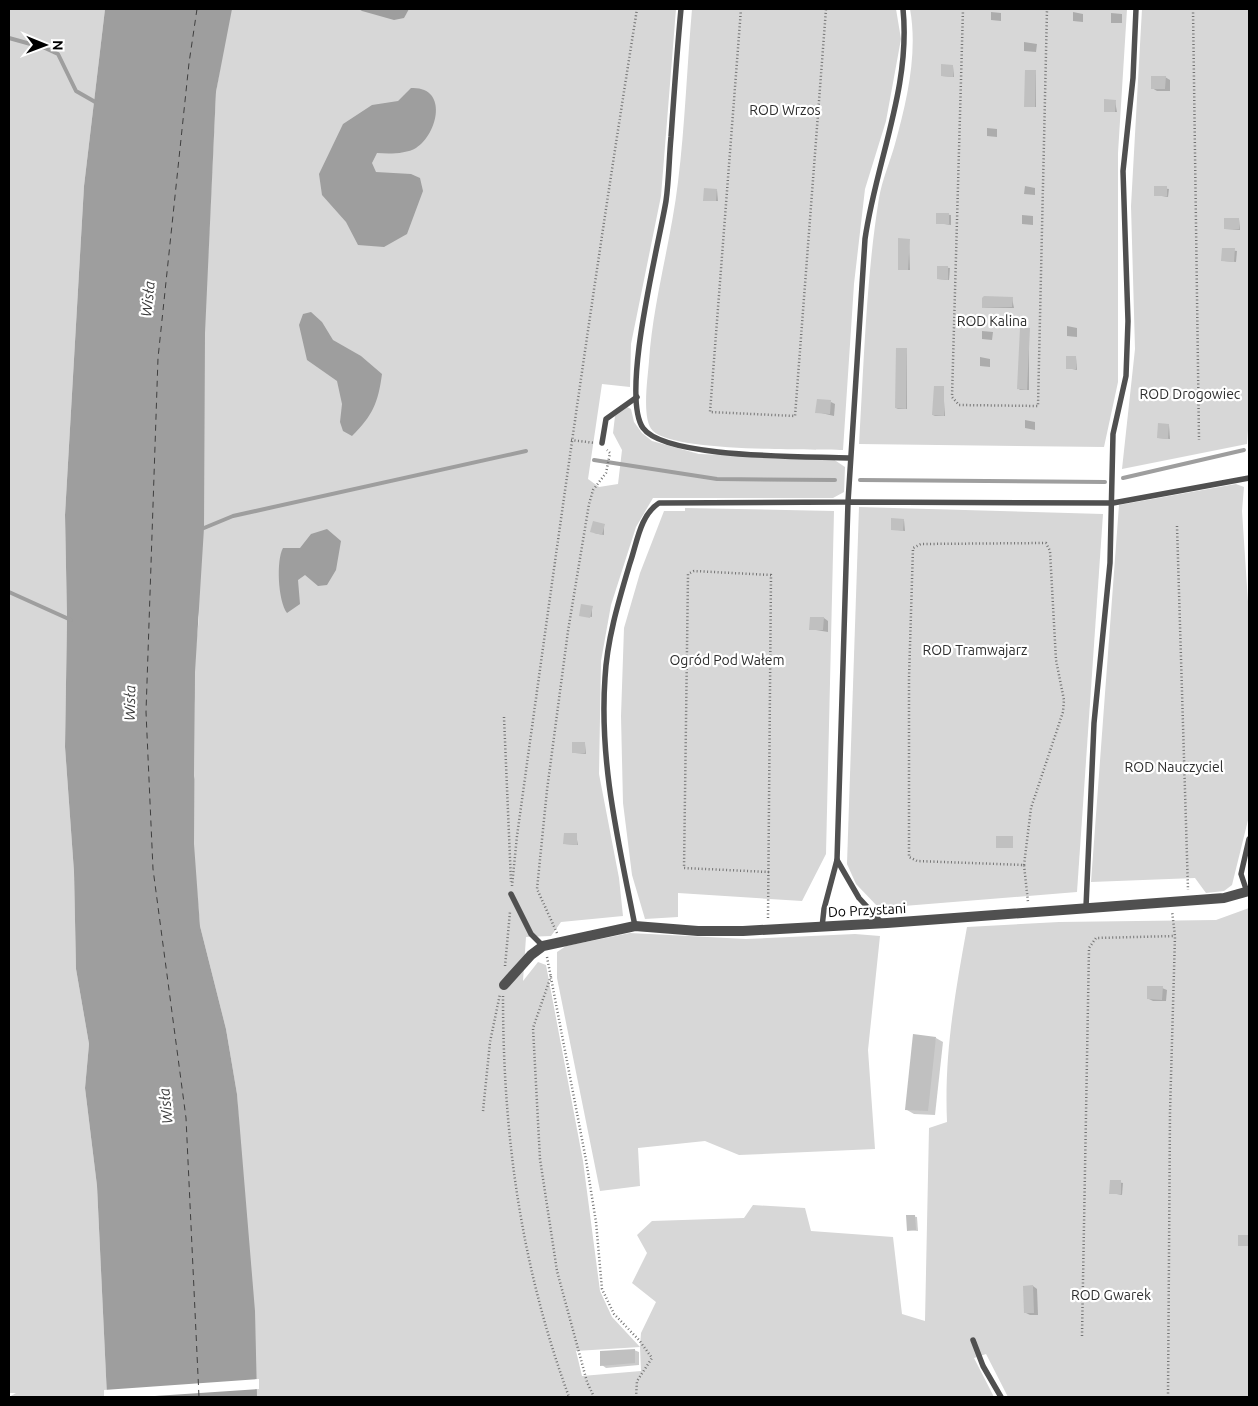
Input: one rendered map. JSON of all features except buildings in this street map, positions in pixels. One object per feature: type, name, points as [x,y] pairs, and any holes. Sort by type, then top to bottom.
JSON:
[{"type":"street","name":"Do Przystani","points":[[504,985],[531,955],[543,946],[635,926],[698,931],[822,927],[1224,898],[1248,892]]},
{"type":"lane","points":[[681,9],[666,200],[638,346],[637,412],[643,428],[658,439],[681,447],[711,451],[849,458]]},
{"type":"lane","points":[[822,927],[824,909],[837,860],[849,458],[865,239],[871,199],[895,109],[904,56],[903,9]]},
{"type":"lane","points":[[1086,907],[1094,723],[1110,563],[1113,503],[1113,434],[1126,376],[1128,321],[1123,171],[1133,78],[1136,9]]},
{"type":"lane","points":[[602,443],[606,419],[637,397]]},
{"type":"lane","points":[[635,926],[618,847],[608,784],[604,746],[605,677],[618,604],[642,525],[652,508],[660,503],[673,502],[1113,503],[1249,478]]},
{"type":"lane","points":[[1248,892],[1241,874],[1249,839]]},
{"type":"lane","points":[[837,860],[859,898],[882,923]]},
{"type":"lane","points":[[511,894],[531,934],[543,946]]},
{"type":"lane","points":[[973,1340],[983,1366],[1001,1397]]},
{"type":"path","points":[[569,1397],[544,1328],[508,1137],[503,1041],[504,985],[517,836],[604,210],[636,9]]},
{"type":"path","points":[[741,9],[710,412],[795,416],[826,9]]},
{"type":"path","points":[[963,9],[952,397],[959,405],[1038,406],[1047,9]]},
{"type":"path","points":[[1193,9],[1199,440]]},
{"type":"path","points":[[572,440],[594,442]]},
{"type":"path","points":[[561,942],[537,890],[538,880],[550,762],[586,523],[593,490],[606,473],[610,453]]},
{"type":"path","points":[[1177,526],[1187,878]]},
{"type":"path","points":[[1024,865],[917,861],[909,857],[909,678],[913,548],[921,544],[1046,543],[1050,551],[1056,660],[1064,706],[1031,808],[1024,865],[1027,896]]},
{"type":"path","points":[[768,929],[769,872],[771,575],[694,571],[688,574],[684,868],[769,872]]},
{"type":"path","points":[[504,717],[511,894]]},
{"type":"path","points":[[1168,1397],[1170,1112],[1175,936],[1173,920]]},
{"type":"path","points":[[1082,1336],[1089,948],[1096,938],[1175,936]]},
{"type":"path","points":[[543,946],[551,974],[587,1169],[596,1222],[602,1289],[614,1314],[639,1340],[652,1358],[637,1381],[636,1397]]},
{"type":"path","points":[[551,974],[532,1028],[540,1159],[557,1271],[586,1382],[594,1397]]},
{"type":"path","points":[[483,1111],[496,1005],[504,985]]},
{"type":"green space","points":[[9,9],[105,9],[84,186],[65,515],[67,619],[65,747],[74,872],[76,969],[89,1044],[85,1088],[97,1186],[107,1397],[9,1397],[16,1393],[9,1393]]},
{"type":"green space","name":"ROD Gwarek","points":[[230,9],[676,9],[661,196],[631,344],[630,387],[602,384],[588,479],[599,487],[618,484],[622,450],[613,433],[615,416],[627,407],[631,409],[634,422],[642,433],[652,441],[699,454],[833,459],[845,467],[844,492],[833,498],[653,498],[636,527],[611,605],[601,661],[599,774],[619,878],[623,916],[561,922],[551,936],[526,937],[523,981],[538,962],[546,965],[583,1161],[600,1291],[612,1317],[640,1347],[641,1333],[656,1302],[632,1283],[647,1253],[637,1235],[652,1221],[744,1218],[753,1205],[805,1208],[811,1231],[893,1237],[902,1314],[925,1321],[929,1128],[947,1122],[949,1048],[967,927],[1059,922],[1216,920],[1249,908],[1249,1397],[1008,1397],[986,1354],[974,1358],[994,1397],[255,1397],[237,1094],[226,1029],[200,926],[194,859],[191,789],[195,776],[195,704],[192,683],[199,617],[192,577],[216,92]],"holes":[[[640,1347],[641,1371],[582,1376],[576,1351]]]},
{"type":"green space","name":"ROD Wrzos","points":[[692,9],[896,9],[901,39],[886,121],[865,189],[854,284],[843,450],[743,448],[687,443],[666,438],[653,431],[649,425],[646,398],[651,339],[678,182]]},
{"type":"green space","name":"ROD Kalina","points":[[910,9],[1127,9],[1118,153],[1118,382],[1104,447],[859,444],[871,259],[880,191],[893,151],[910,77],[913,43]]},
{"type":"green space","name":"ROD Drogowiec","points":[[1142,9],[1249,9],[1249,416],[1247,444],[1122,469],[1135,349],[1131,206]]},
{"type":"green space","name":"ROD Nauczyciel","points":[[1236,484],[1244,487],[1242,511],[1249,617],[1249,816],[1232,885],[1224,891],[1206,893],[1195,878],[1091,882],[1119,505]]},
{"type":"green space","name":"ROD Tramwajarz","points":[[859,507],[1103,514],[1077,892],[879,908],[856,884],[847,864]]},
{"type":"green space","name":"Ogród Pod Wałem","points":[[685,508],[834,511],[826,854],[802,901],[678,893],[678,917],[645,919],[632,875],[623,803],[621,716],[624,628],[640,573],[664,511],[685,511]]},
{"type":"green space","points":[[630,933],[746,939],[855,934],[880,936],[868,1050],[875,1149],[739,1155],[705,1141],[638,1148],[640,1186],[600,1191],[557,978],[557,952],[566,946]]},
{"type":"water","name":"Wisła","points":[[105,9],[232,9],[216,92],[205,333],[204,528],[195,672],[194,844],[200,926],[226,1029],[237,1094],[255,1311],[257,1397],[107,1397],[97,1186],[85,1088],[89,1044],[76,969],[74,872],[65,747],[67,619],[65,515],[84,186]]},
{"type":"water","points":[[359,9],[409,9],[404,18],[394,20]]},
{"type":"water","points":[[411,88],[423,89],[431,94],[435,102],[436,112],[430,132],[416,148],[402,152],[377,153],[372,163],[376,172],[411,174],[420,178],[423,191],[407,234],[384,247],[358,245],[346,222],[322,195],[319,174],[343,124],[372,105],[398,101]]},
{"type":"water","points":[[311,312],[322,322],[333,340],[361,356],[382,374],[379,393],[370,415],[352,436],[343,431],[340,422],[342,404],[337,381],[307,360],[299,325],[303,314]]},
{"type":"water","points":[[327,529],[341,541],[336,570],[327,585],[318,586],[305,575],[298,580],[300,604],[287,613],[282,599],[279,580],[279,562],[283,548],[300,548],[311,534]]},
{"type":"pier","points":[[259,1379],[259,1389],[140,1397],[104,1397],[104,1390]]},
{"type":"waterway","points":[[9,38],[45,48],[58,54],[76,91],[97,103]]},
{"type":"waterway","points":[[1123,478],[1244,450]]},
{"type":"waterway","points":[[204,528],[233,516],[526,451]]},
{"type":"waterway","points":[[594,460],[717,479],[835,480]]},
{"type":"waterway","points":[[860,480],[1105,482]]},
{"type":"waterway","points":[[9,592],[71,620]]},
{"type":"ferry route","points":[[197,9],[189,63],[158,358],[146,712],[153,869],[186,1118],[199,1397]]}]
